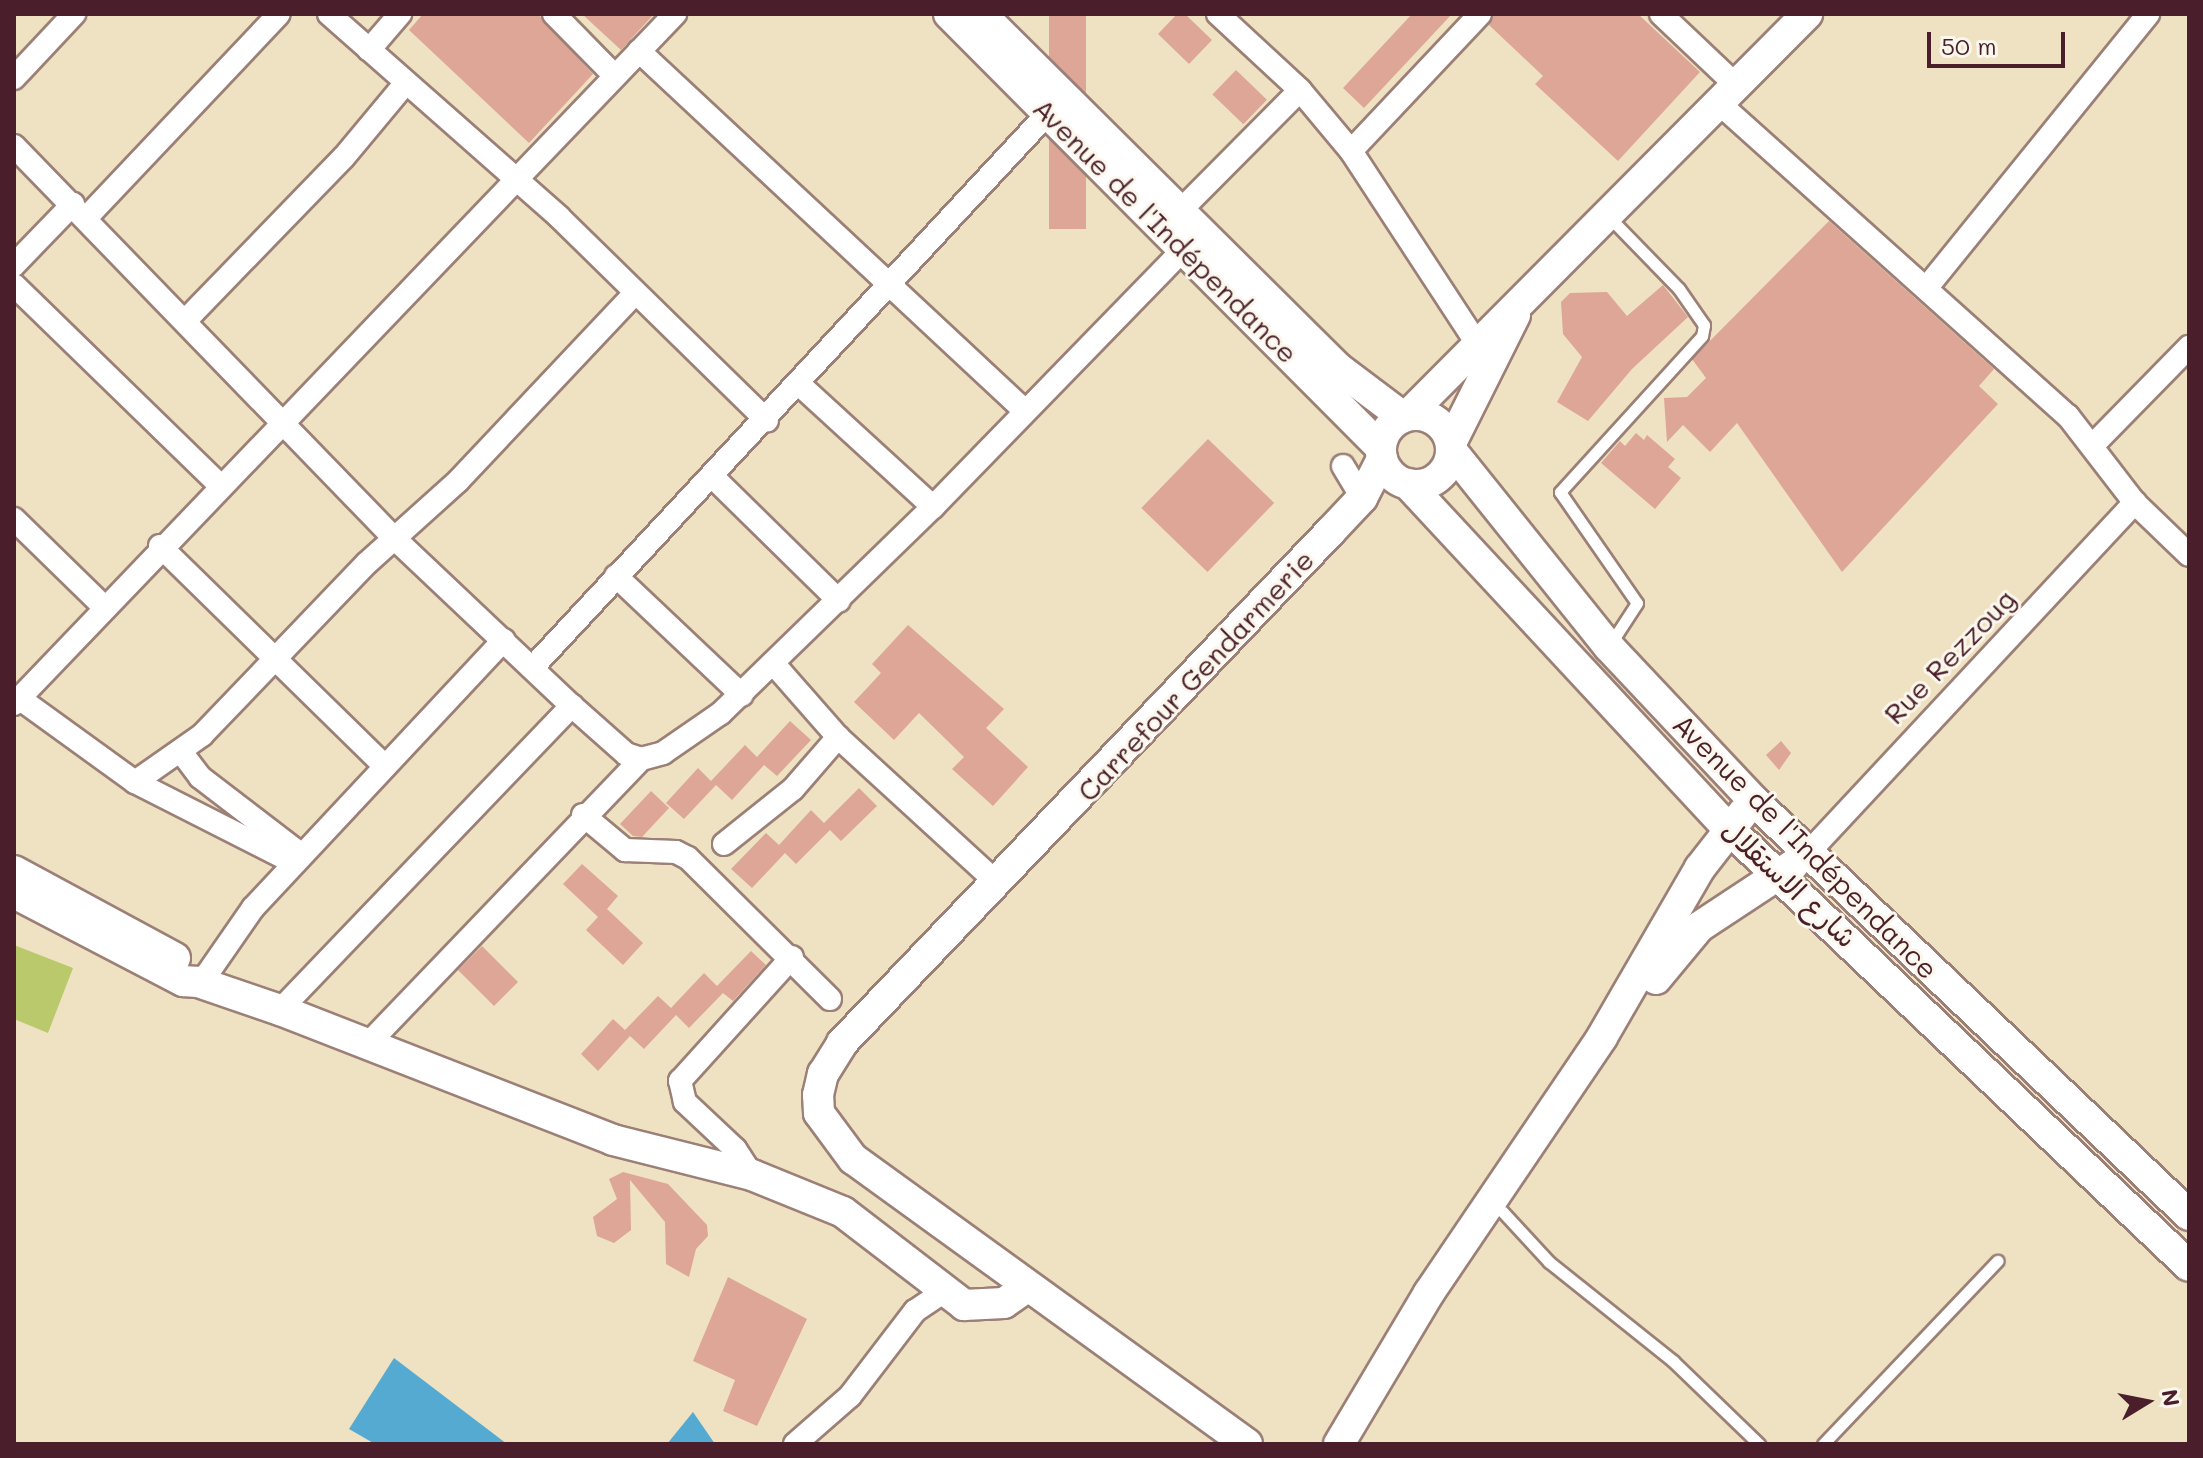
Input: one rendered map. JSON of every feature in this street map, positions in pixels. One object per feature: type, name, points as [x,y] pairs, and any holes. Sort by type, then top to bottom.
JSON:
[{"type":"main road","name":"Avenue de l'Indépendance","points":[[949,14],[1049,112],[1393,468]]},
{"type":"main road","name":"Avenue de l'Indépendance","points":[[981,14],[1178,213],[1348,377],[1406,416]]},
{"type":"main road","points":[[1393,468],[1388,429],[1406,416],[1476,342],[1609,217],[1807,14]]},
{"type":"main road","points":[[1393,468],[1438,478],[1521,302]]},
{"type":"main road","points":[[1406,416],[1440,423],[1451,447]]},
{"type":"main road","name":"Avenue de l'Indépendance","points":[[1451,447],[1609,647],[1755,802],[2189,1215]]},
{"type":"main road","points":[[1362,498],[1393,468]]},
{"type":"main road","name":"شارع الاستقلال","points":[[1393,468],[1729,829],[1905,991],[2189,1266]]},
{"type":"main road","name":"Carrefour Gendarmerie","points":[[1247,1444],[853,1159],[819,1113],[818,1095],[823,1074],[842,1043],[1362,498]]},
{"type":"main road","points":[[1339,1444],[1429,1293],[1602,1037],[1700,868],[1729,829],[1755,802]]},
{"type":"main road","points":[[1356,1444],[1502,1211],[1663,967],[1716,914],[1780,876],[1809,852]]},
{"type":"main road","points":[[14,871],[165,951],[192,970],[200,982]]},
{"type":"main road","points":[[14,893],[183,981],[200,982],[280,1010],[613,1140],[752,1175],[843,1212],[964,1305],[982,1307],[1004,1303],[1027,1287]]},
{"type":"main road","points":[[1716,914],[1764,900],[1812,903]]},
{"type":"main road","points":[[1905,991],[1928,967]]},
{"type":"main road","points":[[1989,1072],[2012,1046]]},
{"type":"street","points":[[14,78],[74,14]]},
{"type":"street","points":[[14,265],[80,210],[279,14]]},
{"type":"street","points":[[329,14],[511,181],[559,217],[634,294],[767,421]]},
{"type":"street","points":[[369,50],[400,14]]},
{"type":"street","points":[[554,14],[614,75]]},
{"type":"street","points":[[299,860],[135,782],[17,701],[160,546],[675,14]]},
{"type":"street","points":[[1218,14],[1300,90],[1351,151],[1476,342]]},
{"type":"street","points":[[1351,151],[1480,14]]},
{"type":"street","points":[[1661,14],[1730,96],[2068,416],[2135,503],[2189,555]]},
{"type":"street","points":[[1928,286],[2148,14]]},
{"type":"street","points":[[639,51],[798,202],[891,282],[1025,411]]},
{"type":"street","points":[[185,321],[344,157],[404,85]]},
{"type":"street","points":[[1178,213],[1300,90]]},
{"type":"street","points":[[534,666],[616,576],[767,421],[1049,112]]},
{"type":"street","points":[[14,146],[80,210],[130,270],[185,321],[393,537],[534,666],[572,706],[626,754],[641,759]]},
{"type":"street","points":[[367,1045],[583,815],[641,759],[663,753],[742,695],[933,507],[1183,250]]},
{"type":"street","points":[[14,285],[220,485]]},
{"type":"street","points":[[135,782],[182,753],[393,537],[458,481],[634,294]]},
{"type":"street","points":[[2092,446],[2189,347]]},
{"type":"street","points":[[799,384],[933,507]]},
{"type":"street","points":[[1343,466],[1362,498]]},
{"type":"street","points":[[714,478],[839,601]]},
{"type":"street","name":"Rue Rezzoug","points":[[1809,852],[2135,503]]},
{"type":"street","points":[[14,519],[103,606]]},
{"type":"street","points":[[160,546],[277,656],[385,766]]},
{"type":"street","points":[[616,576],[742,695]]},
{"type":"street","points":[[200,982],[227,940],[504,640]]},
{"type":"street","points":[[773,663],[838,737],[996,882]]},
{"type":"street","points":[[280,1010],[572,706]]},
{"type":"street","points":[[724,844],[793,789],[838,737]]},
{"type":"street","points":[[182,753],[200,777],[299,860]]},
{"type":"street","points":[[583,815],[625,850],[676,852],[688,858],[792,957],[830,999]]},
{"type":"street","points":[[752,1175],[735,1149],[685,1102],[680,1081],[792,957]]},
{"type":"street","points":[[795,1444],[850,1396],[915,1311],[945,1291]]},
{"type":"lane","points":[[1609,217],[1679,289],[1704,325],[1702,336],[1560,492],[1637,603],[1609,647]]},
{"type":"lane","points":[[1502,1211],[1549,1262],[1673,1361],[1759,1444]]},
{"type":"lane","points":[[1823,1444],[1997,1261]]},
{"type":"green space","points":[[14,945],[73,968],[48,1033],[14,1019]]},
{"type":"water","points":[[394,1358],[507,1444],[375,1444],[349,1429]]},
{"type":"water","points":[[693,1412],[715,1444],[667,1444]]},
{"type":"building","points":[[423,14],[538,14],[593,74],[529,143],[409,30]]},
{"type":"building","points":[[582,14],[654,14],[621,50]]},
{"type":"building","points":[[1049,14],[1086,14],[1086,229],[1049,229]]},
{"type":"building","points":[[1177,14],[1185,14],[1212,40],[1189,64],[1158,34]]},
{"type":"building","points":[[1412,14],[1452,14],[1364,108],[1343,88]]},
{"type":"building","points":[[1494,14],[1638,14],[1700,72],[1618,161],[1535,84],[1543,76],[1489,25]]},
{"type":"building","points":[[1236,70],[1267,100],[1243,124],[1212,94]]},
{"type":"building","points":[[1829,221],[1994,369],[1979,386],[1998,404],[1842,572],[1737,423],[1710,452],[1683,425],[1667,442],[1664,398],[1687,397],[1706,378],[1692,359]]},
{"type":"building","points":[[1663,285],[1688,317],[1632,369],[1588,421],[1557,402],[1582,357],[1563,334],[1561,302],[1570,293],[1607,292],[1627,316]]},
{"type":"building","points":[[1636,433],[1644,440],[1647,435],[1675,459],[1668,467],[1681,478],[1655,509],[1601,463],[1620,441],[1625,446]]},
{"type":"building","points":[[1208,439],[1274,503],[1207,572],[1141,508]]},
{"type":"building","points":[[908,625],[1004,709],[986,728],[1028,767],[993,806],[952,769],[964,757],[919,713],[894,740],[854,702],[881,673],[872,664]]},
{"type":"building","points":[[790,721],[811,740],[777,776],[764,765],[732,800],[716,785],[684,819],[666,803],[698,768],[711,781],[745,745],[757,757]]},
{"type":"building","points":[[1781,741],[1791,753],[1779,770],[1766,755]]},
{"type":"building","points":[[859,788],[877,806],[841,841],[830,830],[796,864],[785,853],[752,888],[731,869],[766,833],[779,845],[811,810],[824,823]]},
{"type":"building","points":[[651,791],[669,808],[642,837],[633,836],[620,824]]},
{"type":"building","points":[[582,864],[618,896],[607,909],[643,943],[623,965],[586,930],[598,917],[563,884]]},
{"type":"building","points":[[482,946],[518,982],[494,1006],[458,970]]},
{"type":"building","points":[[751,951],[766,965],[733,1001],[723,993],[689,1028],[676,1015],[644,1049],[630,1036],[598,1071],[581,1054],[613,1019],[625,1030],[658,996],[671,1008],[704,973],[717,986]]},
{"type":"building","points":[[623,1172],[668,1184],[707,1225],[708,1236],[696,1249],[689,1277],[666,1264],[665,1222],[630,1180],[631,1230],[614,1243],[597,1236],[593,1217],[617,1199],[609,1179]]},
{"type":"building","points":[[728,1277],[807,1319],[757,1426],[723,1411],[735,1380],[693,1361]]}]
